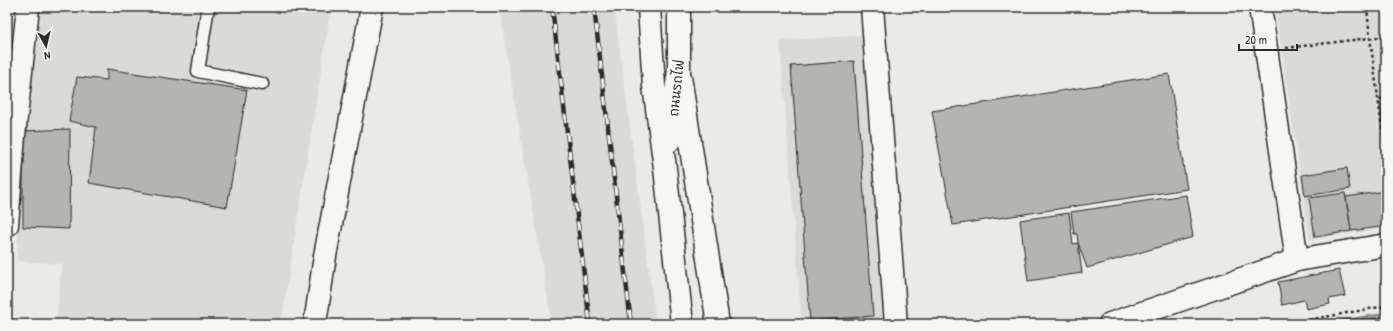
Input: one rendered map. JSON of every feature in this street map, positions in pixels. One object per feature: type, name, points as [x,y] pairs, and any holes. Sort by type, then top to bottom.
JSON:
[{"type":"street","points":[[7,225],[14,136],[28,7]]},
{"type":"street","points":[[315,324],[325,256],[372,7]]},
{"type":"street","name":"ถนนรถไฟ","points":[[649,7],[654,86],[665,168],[682,324]]},
{"type":"street","name":"ถนนรถไฟ","points":[[665,168],[679,70],[679,7]]},
{"type":"street","points":[[872,7],[896,324]]},
{"type":"street","points":[[1260,7],[1297,260]]},
{"type":"street","points":[[679,70],[718,324]]},
{"type":"street","points":[[1110,324],[1297,260],[1386,245]]},
{"type":"lane","points":[[208,7],[198,71],[262,84]]},
{"type":"path","points":[[1367,7],[1386,156]]},
{"type":"path","points":[[1266,50],[1386,36]]},
{"type":"path","points":[[1378,99],[1386,98]]},
{"type":"path","points":[[1292,324],[1386,306]]},
{"type":"shaded area","points":[[34,7],[331,7],[281,324],[56,324],[62,264],[17,261],[23,119]]},
{"type":"shaded area","points":[[499,7],[614,7],[656,324],[552,324]]},
{"type":"shaded area","points":[[1275,7],[1386,7],[1386,228],[1310,240]]},
{"type":"shaded area","points":[[863,35],[885,324],[802,324],[780,41]]},
{"type":"water","points":[[1386,313],[1386,324],[1317,324]]},
{"type":"building","points":[[854,61],[873,316],[810,321],[791,66]]},
{"type":"building","points":[[107,69],[247,90],[227,207],[89,183],[96,127],[69,121],[77,77],[107,80]]},
{"type":"building","points":[[1169,74],[1187,189],[953,225],[932,111]]},
{"type":"building","points":[[1386,104],[1386,144],[1380,105]]},
{"type":"building","points":[[70,129],[69,229],[23,227],[23,131]]},
{"type":"building","points":[[1347,168],[1350,189],[1305,196],[1302,175]]},
{"type":"building","points":[[1386,191],[1386,226],[1351,231],[1346,197]]},
{"type":"building","points":[[1345,193],[1351,231],[1315,237],[1309,198]]},
{"type":"building","points":[[1186,195],[1193,237],[1087,268],[1078,243],[1077,234],[1074,234],[1071,212]]},
{"type":"building","points":[[1069,213],[1073,244],[1078,243],[1082,273],[1028,281],[1020,220]]},
{"type":"building","points":[[1339,270],[1345,296],[1329,299],[1330,304],[1306,309],[1304,300],[1282,305],[1278,282]]},
{"type":"railway","points":[[552,7],[590,324]]},
{"type":"railway","points":[[594,7],[631,324]]}]
